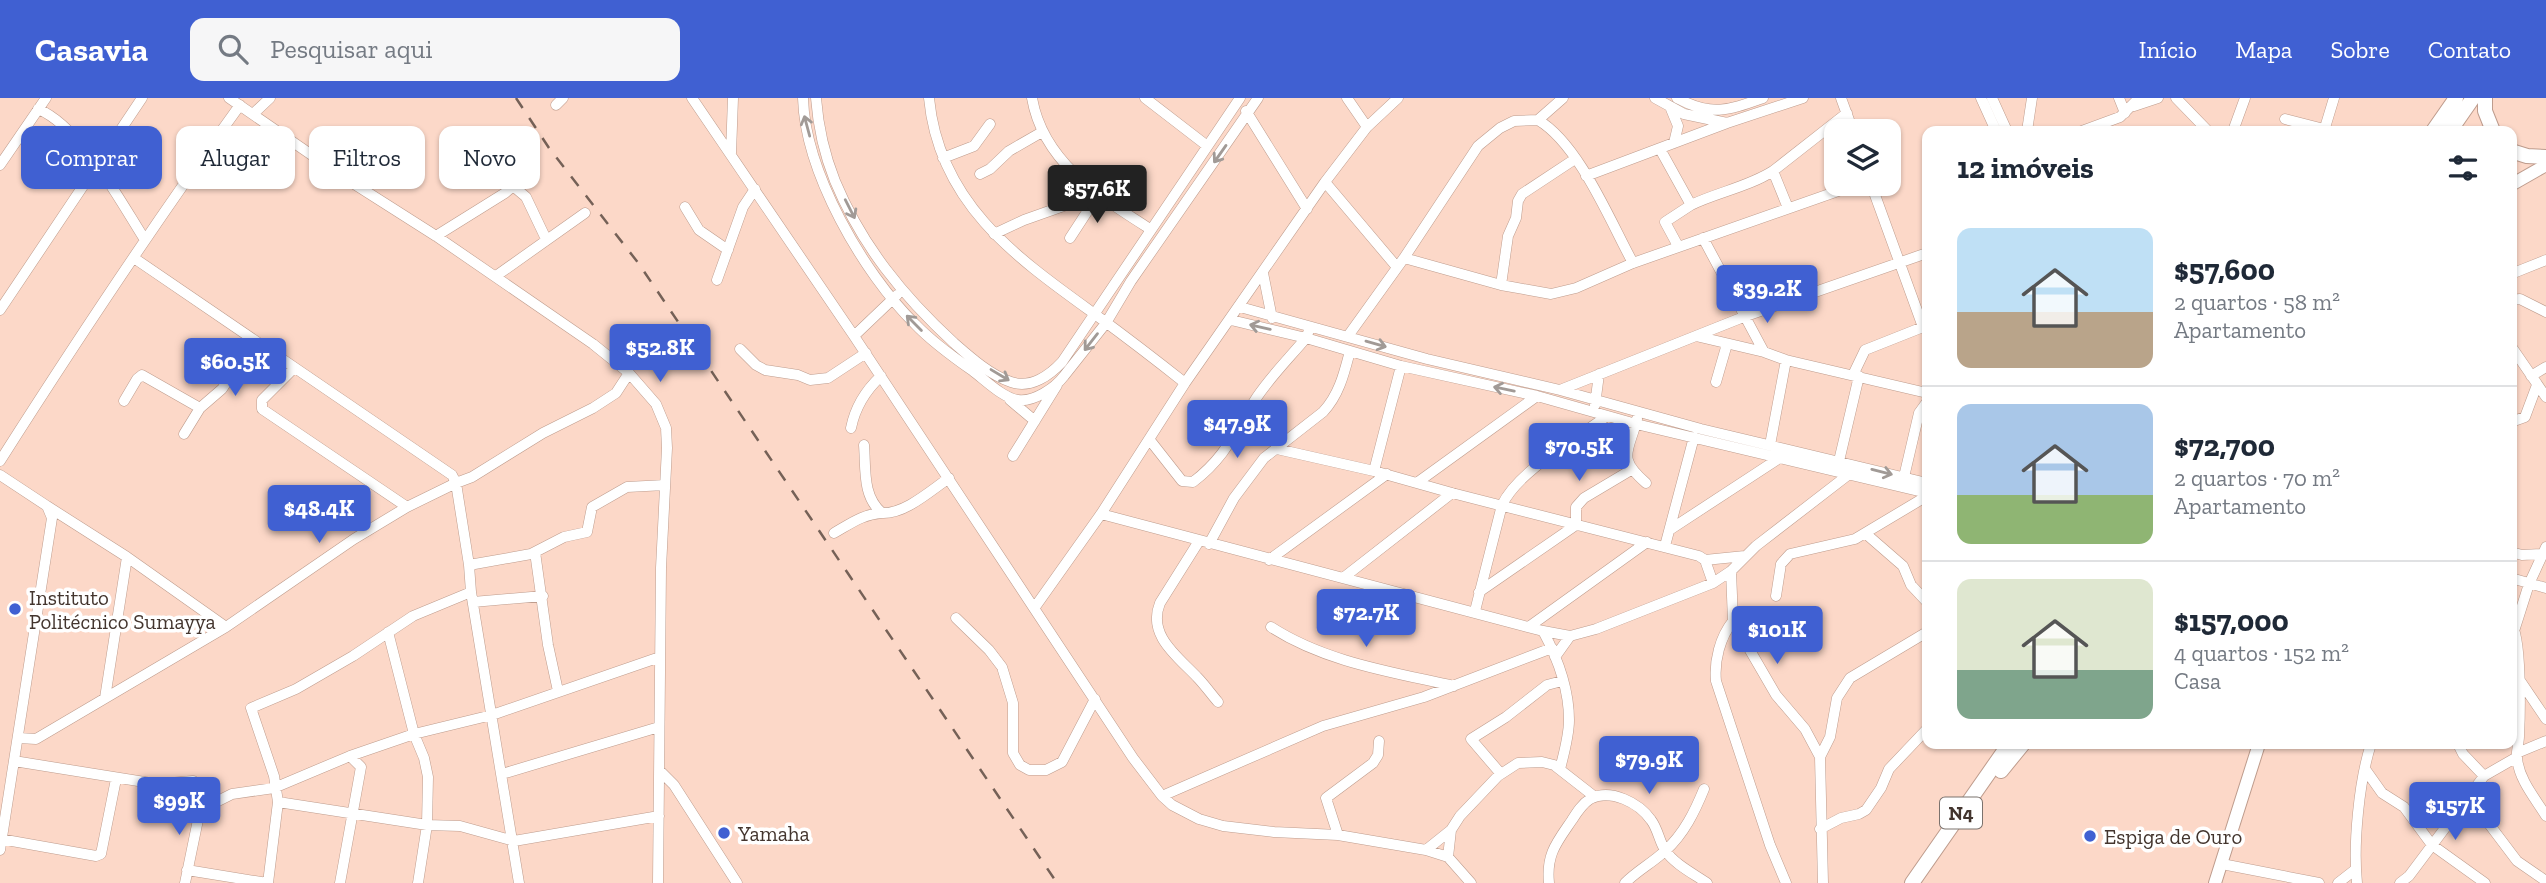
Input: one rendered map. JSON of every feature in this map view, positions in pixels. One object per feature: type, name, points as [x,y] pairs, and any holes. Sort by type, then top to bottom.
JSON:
[{"type":"highway","points":[[2436,126],[2456,98]]},
{"type":"highway","points":[[2453,126],[2473,98]]},
{"type":"highway","points":[[2485,98],[2485,111],[2491,126]]},
{"type":"highway","points":[[2517,152],[2546,157]]},
{"type":"highway","name":"N4","points":[[1912,883],[2006,749]]},
{"type":"highway","name":"N4","points":[[1924,883],[2018,749]]},
{"type":"main road","points":[[2517,182],[2546,165]]},
{"type":"main road","points":[[2215,883],[2257,749]]},
{"type":"street","points":[[0,164],[46,98]]},
{"type":"street","points":[[123,126],[142,98]]},
{"type":"street","points":[[253,114],[270,98]]},
{"type":"street","points":[[692,98],[866,353],[1147,778],[1162,796],[1183,812],[1223,825],[1273,832],[1338,835],[1426,850],[1448,857],[1471,883]]},
{"type":"street","points":[[731,154],[733,98]]},
{"type":"street","points":[[803,98],[803,112],[818,168],[837,213],[860,256],[892,300],[915,325],[971,364],[1012,383],[1034,382],[1052,373],[1062,362],[1206,145],[1242,98]]},
{"type":"street","points":[[816,98],[817,118],[835,180],[874,256],[918,310],[971,364],[1035,421]]},
{"type":"street","points":[[929,98],[931,120],[943,158],[962,194],[994,234],[1034,271],[1185,383]]},
{"type":"street","points":[[1032,98],[1042,132],[1061,160],[1095,193],[1150,229]]},
{"type":"street","points":[[1145,98],[1206,145]]},
{"type":"street","points":[[1242,98],[1247,115],[1307,209]]},
{"type":"street","points":[[1013,456],[1058,384],[1107,323],[1131,281],[1258,98]]},
{"type":"street","points":[[1347,98],[1367,127]]},
{"type":"street","points":[[1035,607],[1101,514],[1185,383],[1325,182],[1367,127],[1398,98]]},
{"type":"street","points":[[1538,120],[1563,98]]},
{"type":"street","points":[[1655,98],[1671,109],[1700,119],[1727,123]]},
{"type":"street","points":[[1677,98],[1688,104],[1728,111],[1763,98]]},
{"type":"street","points":[[1586,176],[1727,123],[1803,98]]},
{"type":"street","points":[[1841,98],[1849,119]]},
{"type":"street","points":[[1981,98],[1994,126]]},
{"type":"street","points":[[1992,98],[2005,126]]},
{"type":"street","points":[[2028,126],[2032,98]]},
{"type":"street","points":[[2119,98],[2133,106]]},
{"type":"street","points":[[2092,126],[2133,106],[2158,98]]},
{"type":"street","points":[[2176,98],[2203,126]]},
{"type":"street","points":[[2235,126],[2245,98]]},
{"type":"street","points":[[2325,126],[2334,98]]},
{"type":"street","points":[[0,461],[235,101],[593,344],[629,373],[656,404],[666,428],[667,448],[661,568],[658,883]]},
{"type":"street","points":[[38,109],[64,126]]},
{"type":"street","points":[[1671,109],[1678,126],[1674,144]]},
{"type":"street","points":[[1678,246],[1665,222],[1691,205],[1715,194],[1754,182],[1773,171],[1847,113]]},
{"type":"street","points":[[2285,119],[2310,126]]},
{"type":"street","points":[[1349,336],[1478,146],[1500,128],[1514,121],[1538,120],[1560,136],[1586,176],[1633,263]]},
{"type":"street","points":[[943,158],[974,146],[990,124]]},
{"type":"street","points":[[980,174],[990,169],[1009,151],[1042,132]]},
{"type":"street","points":[[1660,149],[1691,205]]},
{"type":"street","points":[[1501,285],[1508,236],[1522,194],[1575,159]]},
{"type":"street","points":[[1773,171],[1788,208]]},
{"type":"street","points":[[1325,182],[1396,266]]},
{"type":"street","points":[[1179,186],[1192,194]]},
{"type":"street","points":[[0,310],[81,189]]},
{"type":"street","points":[[112,189],[145,240]]},
{"type":"street","points":[[436,236],[510,189]]},
{"type":"street","points":[[517,189],[526,197],[546,239]]},
{"type":"street","points":[[717,280],[743,207],[755,189]]},
{"type":"street","points":[[994,234],[1095,193]]},
{"type":"street","points":[[1070,238],[1095,193]]},
{"type":"street","points":[[1404,258],[1501,285],[1550,294],[1576,288],[1678,246],[1824,196]]},
{"type":"street","points":[[1875,196],[1905,282],[1922,319]]},
{"type":"street","points":[[685,207],[699,230],[728,250]]},
{"type":"street","points":[[496,276],[585,213]]},
{"type":"street","points":[[1703,238],[1765,352]]},
{"type":"street","points":[[1418,482],[1543,398],[1560,390],[1699,337],[1746,316],[1922,255]]},
{"type":"street","points":[[134,258],[452,475],[456,483],[519,883]]},
{"type":"street","points":[[2517,272],[2546,260]]},
{"type":"street","points":[[1263,273],[1272,318]]},
{"type":"street","points":[[854,336],[902,290]]},
{"type":"street","points":[[2517,299],[2546,313]]},
{"type":"street","points":[[1240,307],[1427,359],[1922,482]]},
{"type":"street","points":[[1231,320],[1306,338],[1401,366],[1543,398],[1636,424],[1922,493]]},
{"type":"street","points":[[1149,439],[1182,481],[1193,482],[1212,467],[1230,445],[1258,395],[1306,338],[1310,327]]},
{"type":"street","points":[[1839,461],[1856,375],[1865,350],[1922,327]]},
{"type":"street","points":[[1699,337],[1922,392]]},
{"type":"street","points":[[184,435],[200,408],[222,389],[255,341]]},
{"type":"street","points":[[1716,382],[1727,344]]},
{"type":"street","points":[[740,349],[765,370],[798,375],[810,380],[828,378],[866,353]]},
{"type":"street","points":[[1218,702],[1171,652],[1156,623],[1160,603],[1221,520],[1247,478],[1264,458],[1330,404],[1343,380],[1350,351]]},
{"type":"street","points":[[2517,355],[2546,397]]},
{"type":"street","points":[[1770,445],[1786,360]]},
{"type":"street","points":[[1374,471],[1401,366]]},
{"type":"street","points":[[2517,420],[2525,417],[2534,380],[2546,367]]},
{"type":"street","points":[[294,368],[262,400],[260,407],[407,507]]},
{"type":"street","points":[[19,738],[36,739],[226,626],[407,507],[472,477],[542,433],[593,408],[616,393],[629,373]]},
{"type":"street","points":[[1594,411],[1599,374]]},
{"type":"street","points":[[124,401],[142,375],[200,408]]},
{"type":"street","points":[[851,428],[854,415],[865,394],[881,376]]},
{"type":"street","points":[[1002,393],[1018,400],[1036,397],[1058,384]]},
{"type":"street","points":[[1904,477],[1922,407]]},
{"type":"street","points":[[1639,411],[1627,454],[1631,470],[1646,483]]},
{"type":"street","points":[[1475,611],[1502,505],[1513,486],[1607,416]]},
{"type":"street","points":[[1665,546],[1694,437]]},
{"type":"street","points":[[864,445],[866,483],[874,503],[882,513]]},
{"type":"street","points":[[1277,449],[1387,474],[1576,526],[1665,546],[1705,560],[1745,556]]},
{"type":"street","points":[[1671,529],[1781,457]]},
{"type":"street","points":[[1576,526],[1576,507],[1584,498],[1631,470]]},
{"type":"street","points":[[1269,559],[1387,474]]},
{"type":"street","points":[[0,475],[127,557],[226,626]]},
{"type":"street","points":[[1101,514],[1570,636],[1596,629],[1713,583],[1848,475]]},
{"type":"street","points":[[834,533],[870,513],[890,513],[905,507],[949,478]]},
{"type":"street","points":[[469,565],[535,552],[564,537],[586,532],[592,507],[627,487],[665,485]]},
{"type":"street","points":[[1343,578],[1452,493]]},
{"type":"street","points":[[1776,596],[1781,564],[1790,554],[1844,543],[1922,497]]},
{"type":"street","points":[[47,506],[52,519],[51,531],[0,842],[96,856],[101,854],[116,779]]},
{"type":"street","points":[[1479,592],[1576,526]]},
{"type":"street","points":[[1865,533],[1903,566],[1911,585],[1922,597]]},
{"type":"street","points":[[1530,626],[1647,542]]},
{"type":"street","points":[[2517,554],[2544,551]]},
{"type":"street","points":[[2517,616],[2544,551]]},
{"type":"street","points":[[535,552],[548,645],[558,691]]},
{"type":"street","points":[[106,698],[127,557]]},
{"type":"street","points":[[1705,560],[1713,583]]},
{"type":"street","points":[[1731,571],[1732,621],[1776,695],[1805,729],[1820,757]]},
{"type":"street","points":[[2517,580],[2546,588]]},
{"type":"street","points":[[187,870],[268,883],[278,802],[274,776],[251,708],[296,689],[432,607],[472,597],[543,596]]},
{"type":"street","points":[[956,618],[989,650],[1002,667],[1013,703],[1013,753],[1020,765],[1029,770],[1046,770],[1062,762],[1095,699]]},
{"type":"street","points":[[1732,621],[1726,629],[1716,660],[1716,681],[1766,834],[1786,883]]},
{"type":"street","points":[[1271,626],[1297,643],[1324,653],[1455,686]]},
{"type":"street","points":[[1544,631],[1562,681],[1569,721],[1560,769]]},
{"type":"street","points":[[388,632],[428,777],[427,825],[418,883]]},
{"type":"street","points":[[1822,883],[1820,757],[1830,737],[1837,698],[1850,678],[1922,635]]},
{"type":"street","points":[[1162,796],[1323,726],[1424,697],[1554,653],[1570,636]]},
{"type":"street","points":[[200,810],[232,794],[274,789],[350,756],[414,734],[492,715],[660,657]]},
{"type":"street","points":[[2517,668],[2517,755],[2525,784],[2546,816]]},
{"type":"street","points":[[2518,679],[2546,719]]},
{"type":"street","points":[[1501,774],[1471,739],[1506,717],[1547,685],[1562,681]]},
{"type":"street","points":[[502,774],[659,727]]},
{"type":"street","points":[[1820,829],[1841,818],[1866,810],[1881,789],[1889,769],[1922,734]]},
{"type":"street","points":[[1338,835],[1326,798],[1373,763],[1378,755],[1379,741]]},
{"type":"street","points":[[2400,883],[2409,876],[2484,776],[2546,741]]},
{"type":"street","points":[[2357,883],[2361,795],[2370,749]]},
{"type":"street","points":[[2460,749],[2484,776]]},
{"type":"street","points":[[341,883],[360,767],[350,756]]},
{"type":"street","points":[[15,761],[116,779],[157,783],[193,781],[200,810],[186,883]]},
{"type":"street","points":[[1426,850],[1451,830],[1460,816],[1501,774],[1518,763],[1542,762],[1560,769],[1595,797]]},
{"type":"street","points":[[2365,769],[2382,793],[2404,807],[2432,845],[2485,883]]},
{"type":"street","points":[[660,771],[674,785],[737,883]]},
{"type":"street","points":[[1625,883],[1666,851],[1693,814],[1704,789]]},
{"type":"street","points":[[1549,883],[1549,859],[1555,846],[1578,811],[1595,797],[1618,797],[1634,804],[1653,822],[1666,851],[1707,883]]},
{"type":"street","points":[[2466,800],[2483,816],[2517,861],[2546,881]]},
{"type":"street","points":[[278,802],[427,825],[460,826],[514,841],[659,816]]},
{"type":"street","points":[[1448,857],[1451,830]]},
{"type":"street","points":[[2222,864],[2319,883]]},
{"type":"street","points":[[2338,883],[2356,869]]},
{"type":"railway","points":[[516,98],[549,148],[639,264],[1057,883]]},
{"type":"place","name":"Instituto Politécnico Sumayya","points":[[15,609]]},
{"type":"place","name":"Yamaha","points":[[724,833]]},
{"type":"place","name":"Espiga de Ouro","points":[[2090,836]]}]
